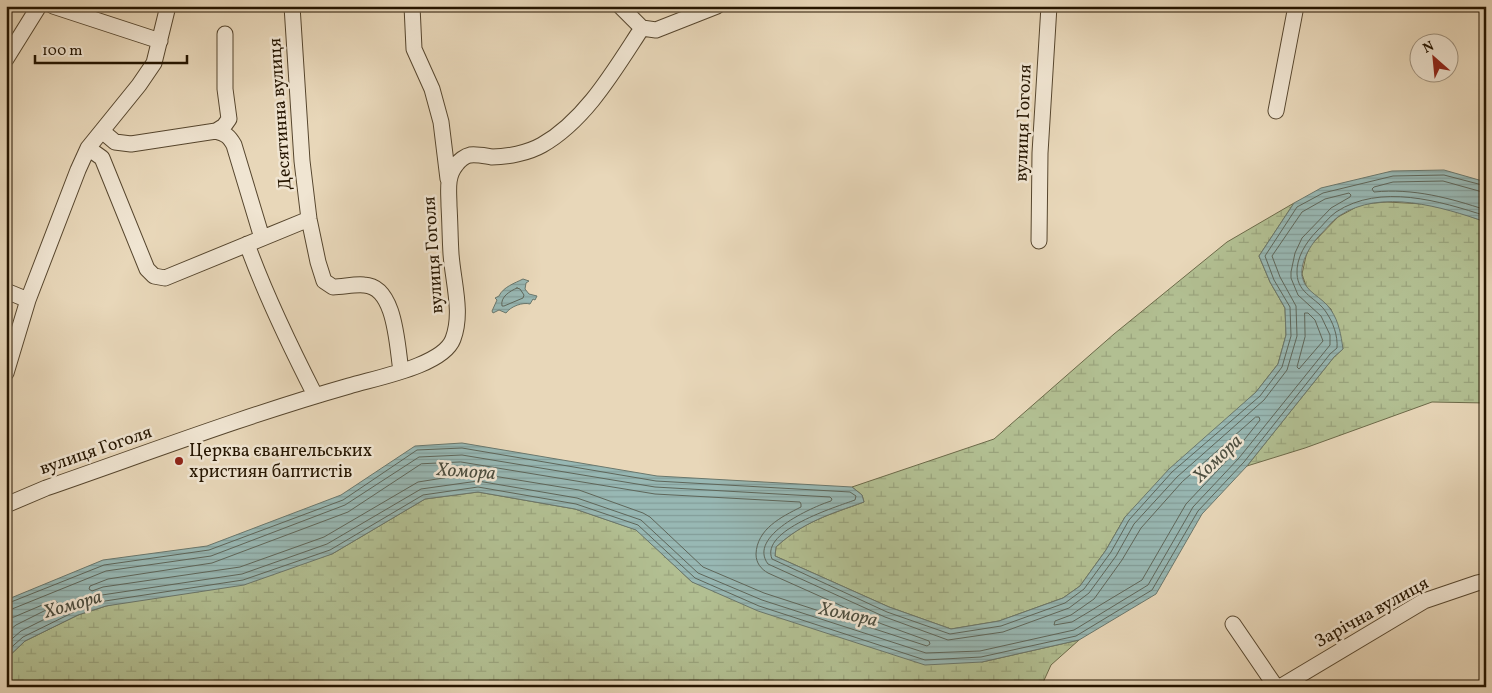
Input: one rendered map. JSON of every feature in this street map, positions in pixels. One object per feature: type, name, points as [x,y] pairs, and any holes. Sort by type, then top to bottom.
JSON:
[{"type":"street","points":[[6,59],[39,6]]},
{"type":"street","points":[[53,6],[160,41]]},
{"type":"street","points":[[6,373],[28,300],[78,170],[88,148],[154,63],[168,6]]},
{"type":"street","name":"Десятинна вулиця","points":[[292,6],[302,160],[309,218],[318,262],[324,281],[333,287],[365,284],[376,288],[384,296],[394,324],[401,371]]},
{"type":"street","points":[[412,6],[414,49],[432,89],[441,122],[448,181]]},
{"type":"street","points":[[620,6],[642,28],[656,30],[717,6]]},
{"type":"street","name":"вулиця Гоголя","points":[[1039,241],[1040,154],[1048,6]]},
{"type":"street","points":[[1276,111],[1296,6]]},
{"type":"street","points":[[444,145],[456,153],[494,157],[523,152],[540,146],[572,122],[605,84],[642,28]]},
{"type":"street","points":[[225,34],[225,89],[234,145],[262,238]]},
{"type":"street","points":[[216,132],[230,119]]},
{"type":"street","points":[[102,131],[115,142],[132,144],[216,132],[230,137],[234,145]]},
{"type":"street","points":[[102,158],[115,142]]},
{"type":"street","points":[[88,148],[102,158],[147,269],[154,276],[165,278],[309,218]]},
{"type":"street","name":"вулиця Гоголя","points":[[6,505],[46,488],[315,395],[401,371],[434,359],[446,351],[452,342],[458,318],[451,252],[448,181],[455,166],[470,155]]},
{"type":"street","points":[[247,244],[271,307],[315,395]]},
{"type":"street","points":[[6,291],[28,300]]},
{"type":"street","name":"Зарічна вулиця","points":[[1278,687],[1424,601],[1486,581]]},
{"type":"street","points":[[1233,624],[1278,687]]},
{"type":"green space","points":[[1387,202],[1424,204],[1455,211],[1486,222],[1486,403],[1432,402],[1305,448],[1247,466],[1334,357],[1343,349],[1331,309],[1307,289],[1302,274],[1310,246],[1338,217],[1362,204]]},
{"type":"green space","points":[[1294,203],[1259,256],[1270,282],[1285,308],[1286,335],[1278,364],[1256,392],[1125,517],[1106,550],[1080,586],[1063,598],[999,621],[951,629],[889,607],[775,556],[776,547],[797,531],[828,515],[864,502],[862,495],[852,487],[994,439],[1114,334],[1227,242]]},
{"type":"green space","points":[[478,492],[575,509],[637,530],[692,582],[982,662],[1079,640],[1051,665],[1041,687],[6,687],[6,659],[25,641],[78,615],[106,606],[332,554],[425,499]]},
{"type":"water","name":"Хомора","points":[[1444,170],[1486,182],[1486,222],[1431,206],[1392,202],[1374,203],[1356,208],[1339,216],[1331,223],[1310,248],[1304,259],[1302,276],[1310,291],[1327,305],[1334,315],[1343,349],[1334,357],[1247,466],[1202,514],[1156,594],[1079,640],[982,662],[925,665],[758,611],[692,582],[636,530],[575,509],[478,492],[425,499],[332,554],[244,585],[106,606],[78,615],[25,641],[6,659],[6,600],[103,560],[207,546],[341,495],[415,446],[462,443],[657,476],[852,487],[862,495],[864,502],[817,520],[796,531],[776,547],[775,556],[889,607],[951,629],[999,621],[1063,598],[1080,586],[1106,550],[1125,517],[1169,469],[1256,392],[1278,364],[1286,335],[1285,308],[1270,282],[1259,256],[1294,203],[1321,188],[1392,171]]},
{"type":"water","points":[[523,279],[529,281],[526,283],[525,289],[529,294],[537,296],[535,300],[533,299],[530,304],[517,305],[506,313],[499,310],[493,313],[492,311],[497,300],[495,298],[506,288]]},
{"type":"place","name":"Церква євангельських християн баптистів","points":[[179,461]]}]
